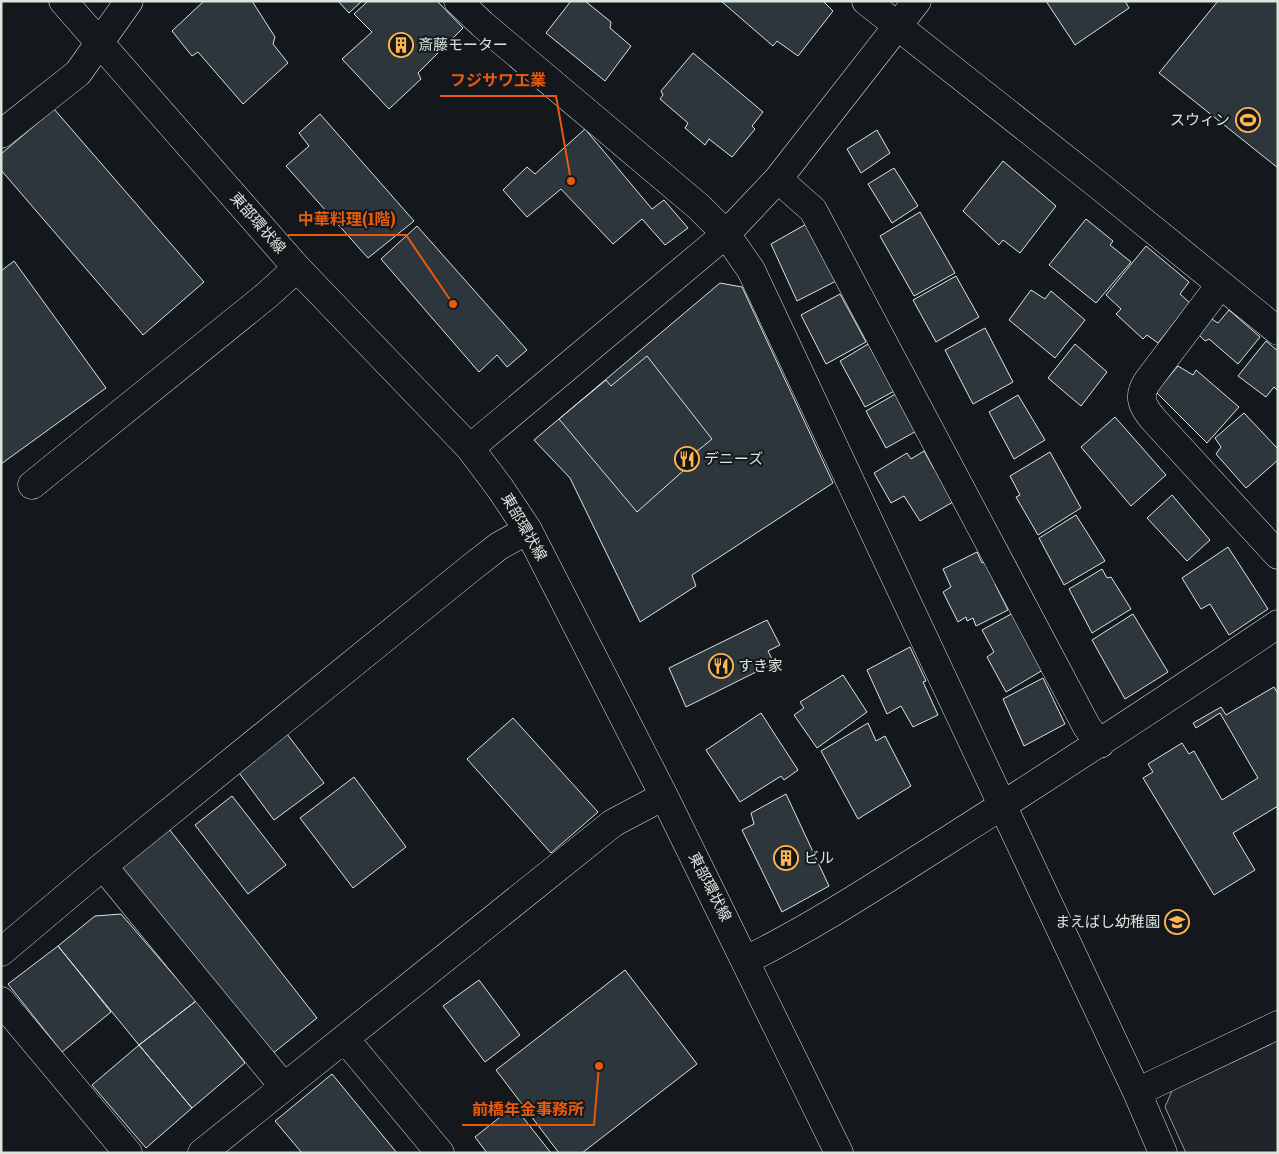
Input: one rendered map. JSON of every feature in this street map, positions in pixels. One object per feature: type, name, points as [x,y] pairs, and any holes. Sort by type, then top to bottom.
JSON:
[{"type":"street","name":"東部環状線","points":[[63,1],[297,268],[470,448],[500,488],[528,530],[664,796],[839,1153]]},
{"type":"street","points":[[1,134],[78,73],[129,1]]},
{"type":"street","points":[[458,1],[482,24],[699,208],[726,234],[751,270],[1137,1092],[1163,1153]]},
{"type":"street","points":[[866,1],[1090,178],[1278,331]]},
{"type":"street","points":[[470,448],[726,234],[778,179],[917,1]]},
{"type":"street","points":[[778,179],[813,210],[1087,727],[1100,744]]},
{"type":"street","points":[[32,485],[266,296],[297,268]]},
{"type":"street","points":[[1220,285],[1141,390],[1141,399],[1144,408],[1153,419],[1278,555]]},
{"type":"street","points":[[1,952],[103,866],[472,567],[499,546],[528,530]]},
{"type":"street","points":[[746,960],[799,934],[1002,806],[1100,744],[1278,624]]},
{"type":"street","points":[[202,1153],[613,823],[664,796]]},
{"type":"street","points":[[103,866],[284,1086]]},
{"type":"street","points":[[1,1001],[128,1153]]},
{"type":"street","points":[[1137,1092],[1278,1025]]},
{"type":"street","points":[[345,1039],[440,1153]]},
{"type":"shaded area","points":[[1278,1037],[1278,1153],[1186,1153],[1165,1107],[1174,1086]]},
{"type":"building","points":[[204,1],[252,1],[275,37],[273,44],[288,63],[243,104],[198,52],[192,56],[172,31]]},
{"type":"building","points":[[338,1],[362,1],[349,13]]},
{"type":"building","name":"斎藤モーター","points":[[368,1],[437,1],[463,28],[418,73],[421,79],[389,109],[342,59],[372,32],[354,14]]},
{"type":"building","points":[[571,1],[585,1],[611,22],[610,28],[631,46],[605,81],[546,33]]},
{"type":"building","points":[[721,1],[823,1],[833,11],[798,56],[777,41],[773,46]]},
{"type":"building","points":[[1046,1],[1125,1],[1129,8],[1075,45]]},
{"type":"building","name":"スウィン","points":[[1218,1],[1278,1],[1278,168],[1159,73]]},
{"type":"building","points":[[693,53],[763,112],[752,126],[755,129],[732,157],[709,139],[705,145],[685,128],[688,123],[660,99],[663,95],[661,91]]},
{"type":"building","points":[[54,109],[204,282],[143,335],[1,170],[1,154]]},
{"type":"building","points":[[320,114],[414,221],[368,258],[286,166],[309,146],[299,133]]},
{"type":"building","points":[[585,129],[652,209],[664,200],[688,228],[665,245],[642,219],[613,244],[561,189],[527,217],[503,190],[527,167],[535,174]]},
{"type":"building","points":[[877,130],[890,153],[861,173],[847,149]]},
{"type":"building","points":[[1003,161],[1056,206],[1020,253],[1003,240],[999,245],[963,211]]},
{"type":"building","points":[[894,168],[918,206],[892,223],[868,184]]},
{"type":"building","points":[[920,212],[955,273],[914,296],[880,236]]},
{"type":"building","points":[[1086,219],[1113,241],[1110,245],[1131,262],[1096,303],[1049,265]]},
{"type":"building","points":[[808,223],[838,280],[797,301],[771,244]]},
{"type":"building","points":[[417,226],[527,350],[507,367],[497,355],[479,372],[381,259]]},
{"type":"building","points":[[1146,246],[1189,282],[1180,294],[1190,303],[1158,343],[1147,335],[1143,339],[1116,314],[1121,309],[1106,295]]},
{"type":"building","points":[[14,261],[106,388],[1,464],[1,271]]},
{"type":"building","points":[[956,276],[979,317],[936,342],[913,300]]},
{"type":"building","name":"デニーズ","points":[[720,283],[742,287],[833,483],[692,575],[696,586],[640,622],[570,478],[534,440]]},
{"type":"building","points":[[1031,290],[1045,299],[1051,291],[1085,320],[1055,358],[1009,320]]},
{"type":"building","points":[[840,294],[866,342],[826,364],[801,315]]},
{"type":"building","points":[[1229,310],[1260,337],[1238,364],[1209,339],[1205,341],[1199,335],[1210,318],[1218,323]]},
{"type":"building","points":[[985,328],[1013,382],[973,404],[945,350]]},
{"type":"building","points":[[873,341],[898,389],[865,407],[840,361]]},
{"type":"building","points":[[1266,341],[1278,351],[1278,391],[1274,387],[1266,397],[1238,376]]},
{"type":"building","points":[[1075,344],[1107,372],[1081,406],[1048,378]]},
{"type":"building","name":"デニーズ","points":[[647,356],[712,439],[679,466],[683,471],[637,512],[559,419],[606,380],[611,386]]},
{"type":"building","points":[[1178,366],[1193,375],[1196,370],[1239,407],[1207,443],[1156,392]]},
{"type":"building","points":[[899,392],[920,429],[886,448],[866,411]]},
{"type":"building","points":[[1018,395],[1045,440],[1014,459],[989,412]]},
{"type":"building","points":[[1244,413],[1278,449],[1278,460],[1246,488],[1216,454],[1221,447],[1215,438]]},
{"type":"building","points":[[1115,417],[1166,475],[1131,506],[1081,447]]},
{"type":"building","points":[[924,451],[934,469],[938,467],[953,502],[920,521],[904,496],[891,503],[874,473],[907,453],[911,459]]},
{"type":"building","points":[[1050,452],[1081,508],[1038,535],[1016,497],[1020,495],[1010,476]]},
{"type":"building","points":[[1172,495],[1210,540],[1187,561],[1147,518]]},
{"type":"building","points":[[1076,515],[1105,561],[1064,585],[1039,538]]},
{"type":"building","points":[[1228,547],[1268,609],[1229,635],[1210,604],[1201,609],[1182,578]]},
{"type":"building","points":[[977,552],[982,563],[988,561],[998,582],[995,584],[1008,610],[976,626],[973,618],[967,621],[966,617],[958,622],[943,592],[951,587],[943,569]]},
{"type":"building","points":[[1102,569],[1107,578],[1111,577],[1131,609],[1092,633],[1069,589]]},
{"type":"building","points":[[1013,613],[1043,670],[1006,692],[987,657],[994,652],[982,630]]},
{"type":"building","points":[[1133,614],[1168,672],[1125,699],[1092,640]]},
{"type":"building","name":"すき家","points":[[767,620],[780,645],[768,651],[774,663],[686,707],[669,668]]},
{"type":"building","points":[[910,647],[926,681],[923,682],[938,715],[913,727],[901,706],[887,714],[867,670]]},
{"type":"building","points":[[843,675],[867,712],[817,748],[794,715],[804,708],[800,702]]},
{"type":"building","points":[[1043,678],[1065,724],[1024,746],[1003,699]]},
{"type":"building","points":[[1274,687],[1278,694],[1278,806],[1233,833],[1255,870],[1214,895],[1143,778],[1153,772],[1148,764],[1182,743],[1189,754],[1194,751],[1222,800],[1258,778],[1220,713],[1196,728],[1193,723],[1221,707],[1226,715]]},
{"type":"building","points":[[761,713],[798,770],[784,780],[781,776],[740,802],[706,750]]},
{"type":"building","points":[[513,718],[598,812],[551,853],[467,759]]},
{"type":"building","points":[[868,723],[876,741],[885,736],[911,786],[858,819],[821,751]]},
{"type":"building","points":[[284,730],[324,783],[274,820],[234,766]]},
{"type":"building","points":[[354,777],[406,847],[353,888],[300,818]]},
{"type":"building","name":"ビル","points":[[786,794],[829,886],[782,912],[742,830],[754,824],[751,813]]},
{"type":"building","points":[[232,796],[286,865],[248,894],[195,825]]},
{"type":"building","points":[[169,829],[317,1018],[267,1058],[119,869]]},
{"type":"building","points":[[121,914],[196,1001],[139,1045],[58,946],[95,916]]},
{"type":"building","points":[[58,946],[111,1012],[62,1052],[8,984]]},
{"type":"building","points":[[625,970],[697,1064],[582,1153],[559,1153],[496,1070]]},
{"type":"building","points":[[479,980],[520,1035],[485,1062],[443,1006]]},
{"type":"building","points":[[196,1001],[245,1063],[192,1108],[139,1045]]},
{"type":"building","points":[[139,1045],[192,1108],[146,1148],[92,1085]]},
{"type":"building","points":[[332,1074],[397,1153],[302,1153],[275,1121]]},
{"type":"building","points":[[514,1106],[551,1153],[487,1153],[475,1137]]},
{"type":"place","name":"斎藤モーター","points":[[401,45]]},
{"type":"place","name":"スウィン","points":[[1248,120]]},
{"type":"place","name":"フジサワ工業","points":[[571,181]]},
{"type":"place","name":"中華料理(1階)","points":[[453,304]]},
{"type":"place","name":"デニーズ","points":[[687,459]]},
{"type":"place","name":"すき家","points":[[721,666]]},
{"type":"place","name":"ビル","points":[[786,858]]},
{"type":"place","name":"まえばし幼稚園","points":[[1177,922]]},
{"type":"place","name":"前橋年金事務所","points":[[599,1066]]}]
